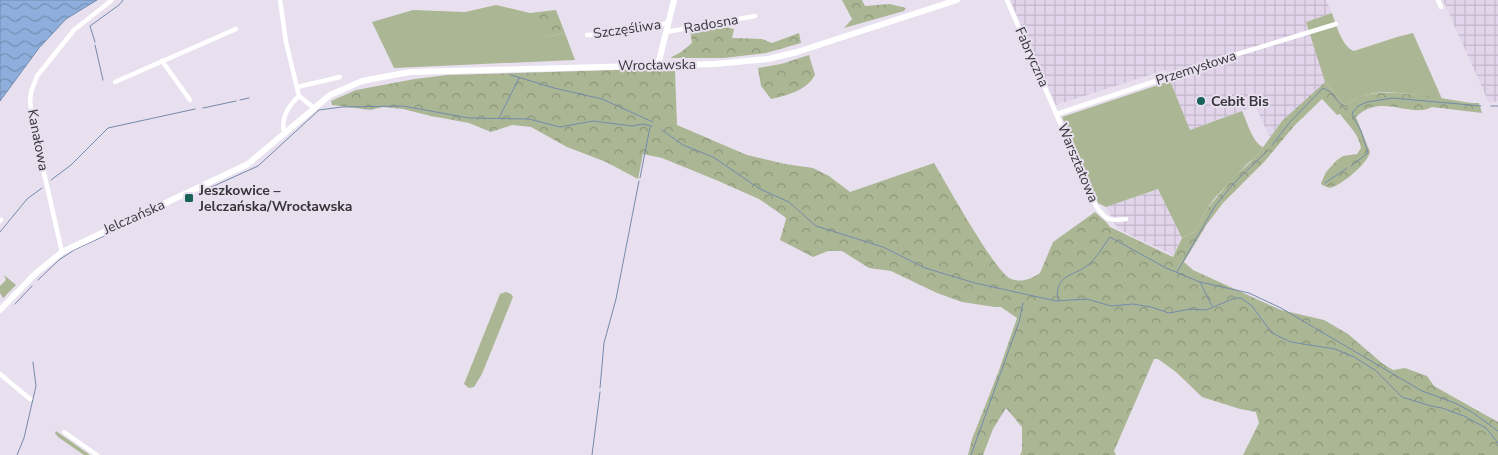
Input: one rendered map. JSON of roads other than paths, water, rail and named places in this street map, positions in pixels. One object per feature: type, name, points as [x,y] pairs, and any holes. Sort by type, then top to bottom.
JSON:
[{"type":"main road","points":[[658,65],[674,0]]},
{"type":"main road","name":"Wrocławska","points":[[350,86],[362,81],[410,72],[716,64],[768,59],[797,52],[957,0]]},
{"type":"main road","name":"Jelczańska","points":[[0,310],[36,273],[62,252],[248,164],[330,95],[350,86]]},
{"type":"street","name":"Kanałowa","points":[[62,252],[39,151],[30,102],[31,92],[37,76],[74,30],[112,0]]},
{"type":"street","points":[[280,0],[286,42],[297,87],[300,96],[314,108]]},
{"type":"street","name":"Fabryczna","points":[[1007,0],[1057,114]]},
{"type":"street","points":[[1438,0],[1441,7]]},
{"type":"street","name":"Radosna","points":[[666,32],[755,16]]},
{"type":"street","name":"Szczęśliwa","points":[[587,35],[614,34],[668,23]]},
{"type":"street","name":"Przemysłowa","points":[[1057,114],[1231,56],[1336,24]]},
{"type":"street","points":[[116,82],[236,29]]},
{"type":"street","points":[[162,61],[190,100]]},
{"type":"street","points":[[297,87],[340,77]]},
{"type":"street","points":[[285,134],[283,130],[286,112],[289,106],[300,96]]},
{"type":"street","name":"Warsztatowa","points":[[1057,114],[1096,206],[1104,217],[1112,221],[1126,219]]},
{"type":"street","points":[[0,374],[30,399]]},
{"type":"street","points":[[64,432],[97,455]]},
{"type":"water","points":[[0,0],[97,0],[66,19],[39,48],[0,101]]},
{"type":"waterway","points":[[95,42],[90,26],[123,0]]},
{"type":"waterway","points":[[95,45],[103,80]]},
{"type":"waterway","points":[[511,75],[554,88],[602,99],[653,122]]},
{"type":"waterway","points":[[499,118],[519,78]]},
{"type":"waterway","points":[[1272,145],[1290,122],[1323,88],[1329,91],[1346,110]]},
{"type":"waterway","points":[[240,100],[249,98]]},
{"type":"waterway","points":[[1351,166],[1368,153],[1361,131],[1352,115],[1358,106],[1367,102],[1393,98],[1481,106]]},
{"type":"waterway","points":[[203,108],[236,101]]},
{"type":"waterway","points":[[205,190],[258,166],[319,110],[342,107],[403,106],[469,118],[529,119],[560,127],[593,121],[632,126],[642,124],[652,126]]},
{"type":"waterway","points":[[1491,106],[1498,106]]},
{"type":"waterway","points":[[51,180],[71,165],[108,128],[195,109]]},
{"type":"waterway","points":[[640,178],[650,127]]},
{"type":"waterway","points":[[662,130],[683,145],[713,157],[760,189],[789,202],[816,226],[883,247],[925,268],[975,283],[1056,301],[1087,299],[1111,306],[1133,304],[1151,307],[1169,313],[1190,309],[1206,310],[1235,298],[1241,298],[1252,306],[1271,332],[1291,342],[1335,349],[1354,357],[1375,370],[1402,397],[1464,416],[1486,428],[1498,443]]},
{"type":"waterway","points":[[1177,272],[1215,206],[1234,183],[1267,151]]},
{"type":"waterway","points":[[1325,183],[1347,168]]},
{"type":"waterway","points":[[600,388],[604,343],[616,299],[639,181]]},
{"type":"waterway","points":[[0,232],[27,199],[42,188]]},
{"type":"waterway","points":[[38,280],[59,260],[74,250],[164,208]]},
{"type":"waterway","points":[[1058,300],[1059,285],[1062,281],[1091,262],[1110,237],[1166,268],[1200,282],[1212,306]]},
{"type":"waterway","points":[[1200,282],[1249,293],[1281,308],[1422,391],[1455,403],[1472,412],[1498,431]]},
{"type":"waterway","points":[[15,304],[32,286]]},
{"type":"waterway","points":[[971,455],[1019,322],[1023,303]]},
{"type":"waterway","points":[[17,455],[24,438],[36,386],[33,362]]},
{"type":"waterway","points":[[592,455],[600,392]]},
{"type":"place","name":"Cebit Bis","points":[[1201,101]]},
{"type":"place","name":"Jeszkowice – Jelczańska/Wrocławska","points":[[189,198]]}]
